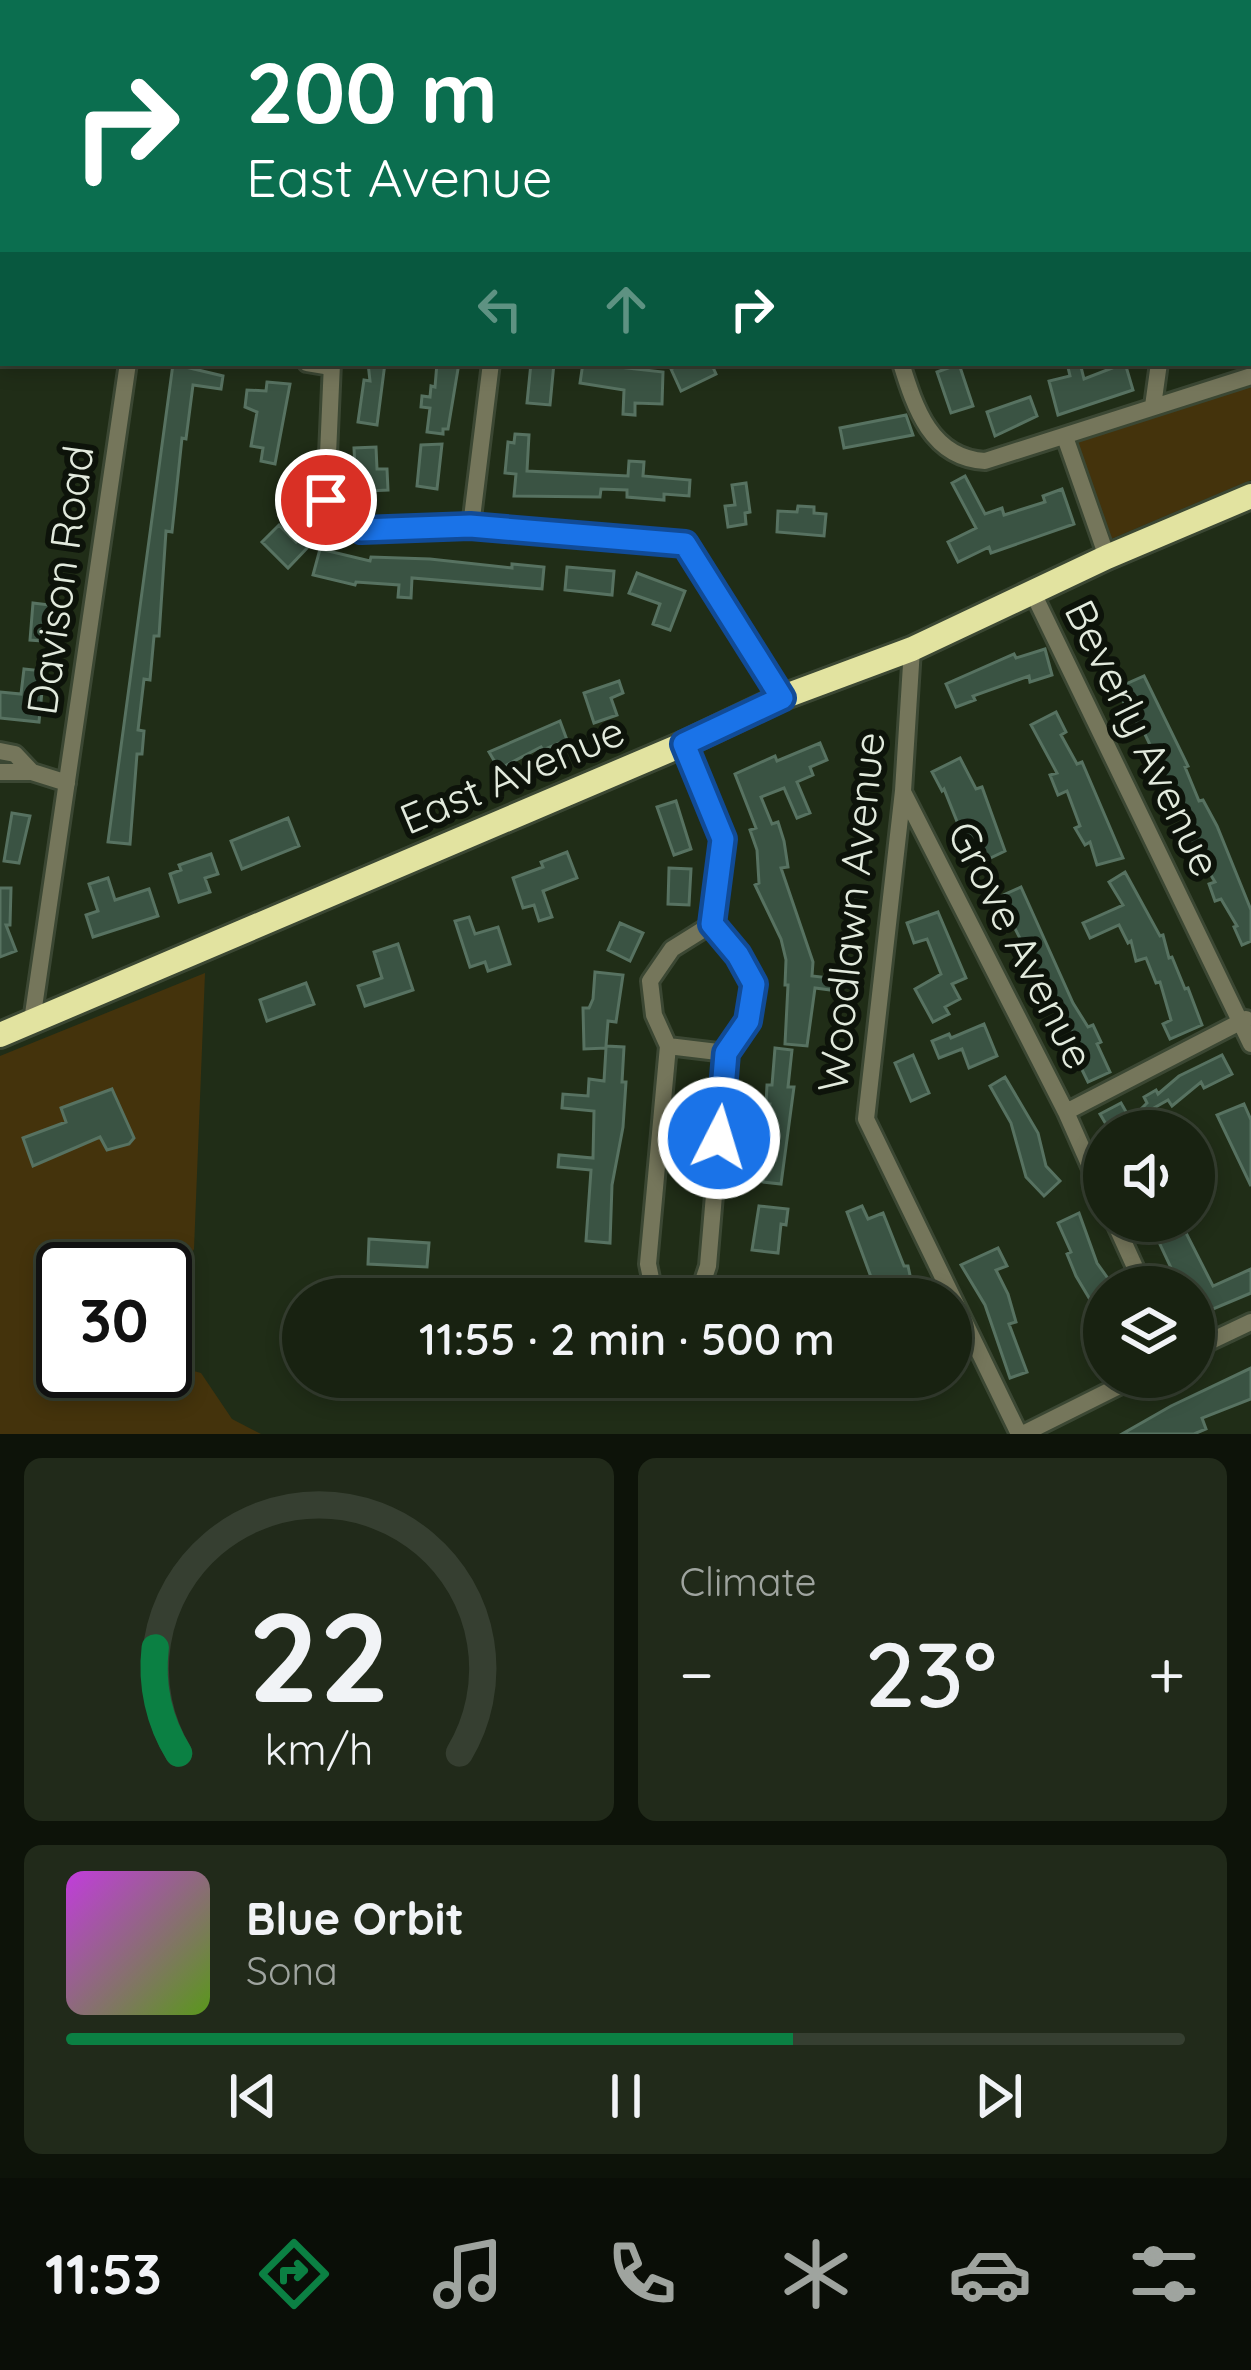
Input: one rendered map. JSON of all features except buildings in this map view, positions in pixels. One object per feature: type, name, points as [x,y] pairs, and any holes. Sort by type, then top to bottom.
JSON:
[{"type":"highway","name":"East Avenue","points":[[0,1035],[782,698],[912,649],[1106,557],[1251,496]]},
{"type":"street","name":"Davison Road","points":[[32,1021],[128,366]]},
{"type":"street","points":[[332,366],[326,500],[361,530],[470,526],[685,544],[782,698]]},
{"type":"street","points":[[470,526],[491,366]]},
{"type":"street","points":[[902,366],[918,417],[950,453],[985,461],[1251,376]]},
{"type":"street","points":[[1153,406],[1159,366]]},
{"type":"street","points":[[1065,437],[1106,557]]},
{"type":"street","name":"Beverly Avenue","points":[[1033,593],[1246,1019],[1251,1044]]},
{"type":"street","name":"Woodlawn Avenue","points":[[912,649],[902,791],[866,1119],[1021,1434]]},
{"type":"street","points":[[684,744],[723,839],[712,924],[754,984],[748,1021],[726,1053],[704,1278]]},
{"type":"street","points":[[0,751],[15,754],[32,772]]},
{"type":"street","points":[[0,772],[32,772],[67,783]]},
{"type":"street","name":"Grove Avenue","points":[[902,791],[1083,1150]]},
{"type":"street","points":[[651,1278],[648,1264],[668,1046],[654,1016],[650,981],[672,949],[712,924]]},
{"type":"street","points":[[1066,1112],[1246,1019]]},
{"type":"street","points":[[668,1046],[726,1053]]},
{"type":"street","points":[[1215,1339],[1251,1322]]},
{"type":"street","points":[[1021,1434],[1094,1398]]},
{"type":"shaded area","points":[[1251,385],[1251,480],[1109,540],[1077,440]]},
{"type":"shaded area","points":[[205,973],[194,1249],[192,1252],[192,1242],[36,1242],[36,1398],[192,1398],[192,1370],[201,1373],[232,1419],[261,1434],[0,1434],[0,1056]]},
{"type":"route","points":[[326,500],[361,530],[470,526],[685,544],[782,698],[684,744],[723,839],[712,924],[754,984],[748,1021],[726,1053],[719,1138]]}]
